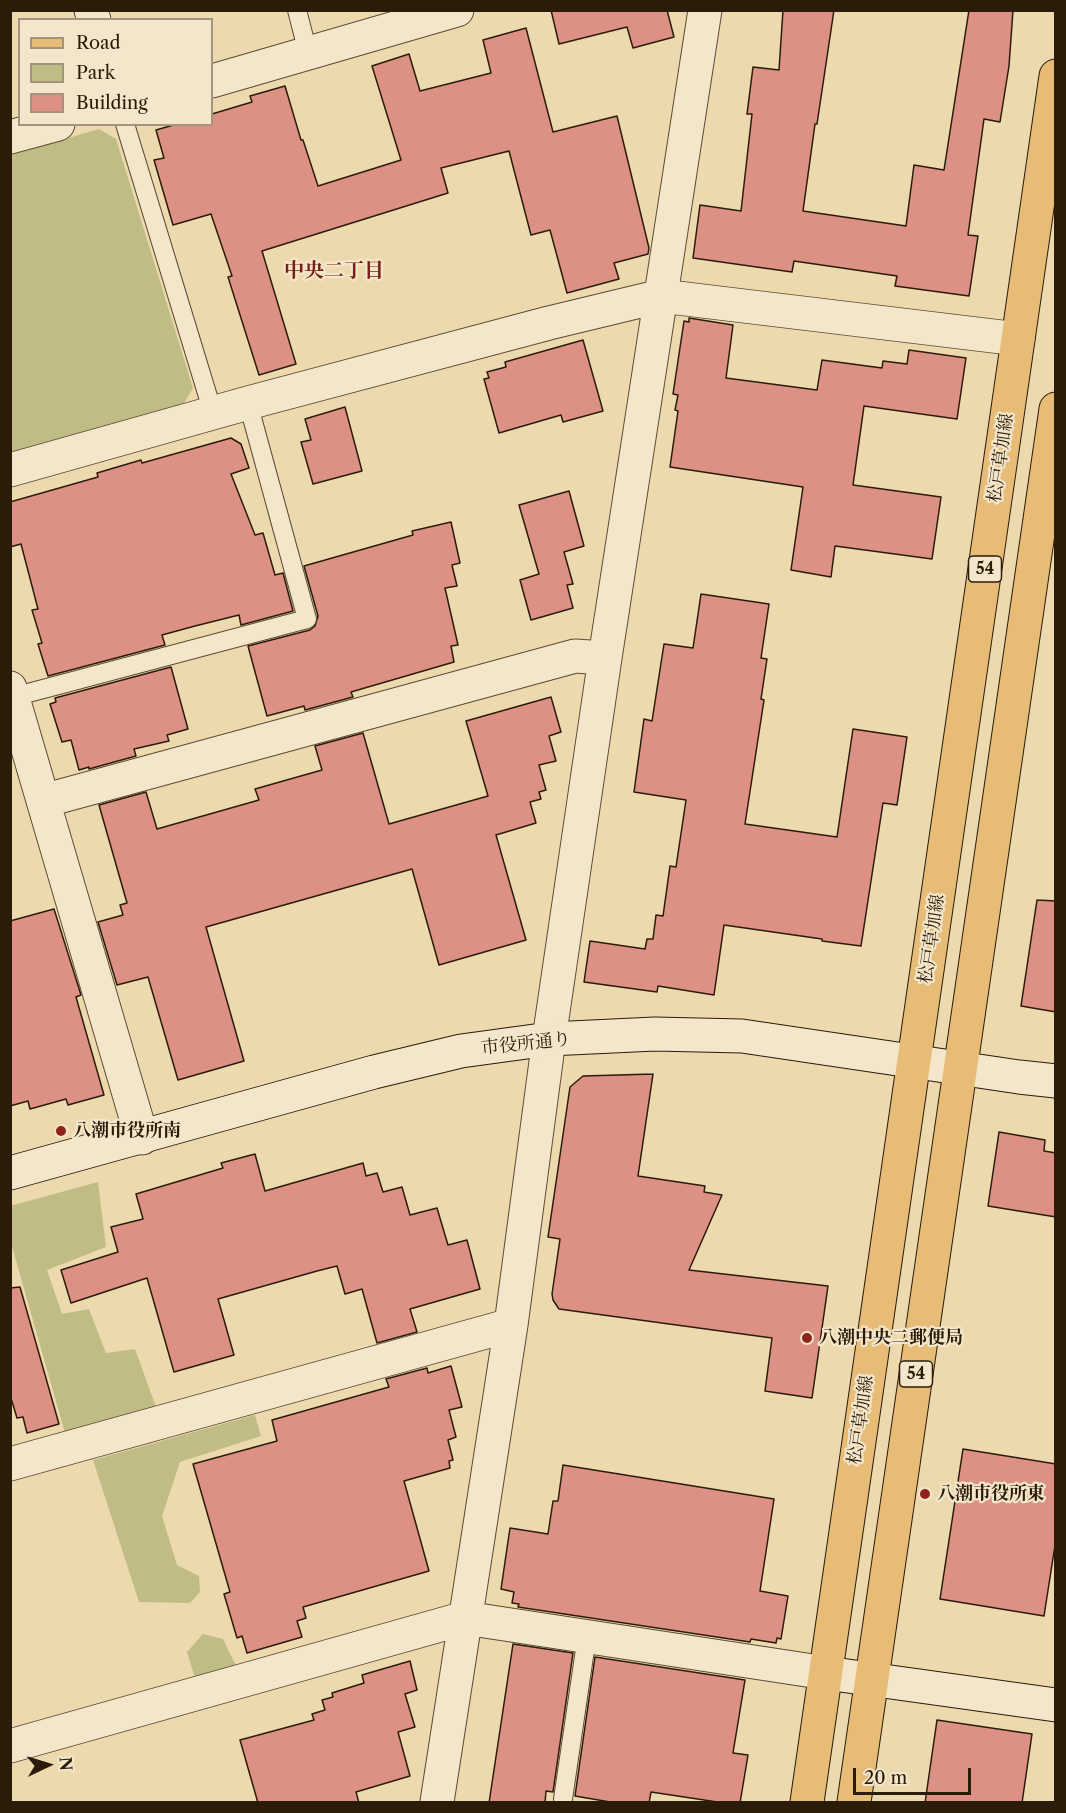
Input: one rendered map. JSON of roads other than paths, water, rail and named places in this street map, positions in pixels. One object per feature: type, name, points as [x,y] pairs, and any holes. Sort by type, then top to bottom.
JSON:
[{"type":"main road","name":"松戸草加線","points":[[807,1803],[1056,76]]},
{"type":"main road","name":"54","points":[[854,1803],[960,1069],[1045,554],[1056,409]]},
{"type":"street","points":[[213,81],[458,10]]},
{"type":"street","points":[[437,1803],[511,1325],[549,1039],[605,658],[705,10]]},
{"type":"street","points":[[10,137],[51,126]]},
{"type":"street","points":[[10,470],[549,323],[661,296],[1018,339]]},
{"type":"street","points":[[44,801],[575,656],[605,658]]},
{"type":"street","points":[[12,693],[142,1138]]},
{"type":"street","name":"市役所通り","points":[[10,1173],[374,1072],[461,1051],[549,1039],[655,1035],[742,1036],[1056,1081]]},
{"type":"street","points":[[10,1464],[511,1325]]},
{"type":"street","points":[[10,1746],[465,1618],[872,1680],[1056,1705]]},
{"type":"lane","points":[[297,10],[308,53]]},
{"type":"lane","points":[[125,126],[213,413]]},
{"type":"lane","points":[[12,693],[307,619],[248,404]]},
{"type":"lane","points":[[563,1799],[587,1636]]},
{"type":"place","name":"八潮市役所南","points":[[61,1131]]},
{"type":"place","name":"八潮中央二郵便局","points":[[807,1338]]},
{"type":"place","name":"八潮市役所東","points":[[925,1494]]},
{"type":"district","name":"中央二丁目","points":[[334,271]]}]
